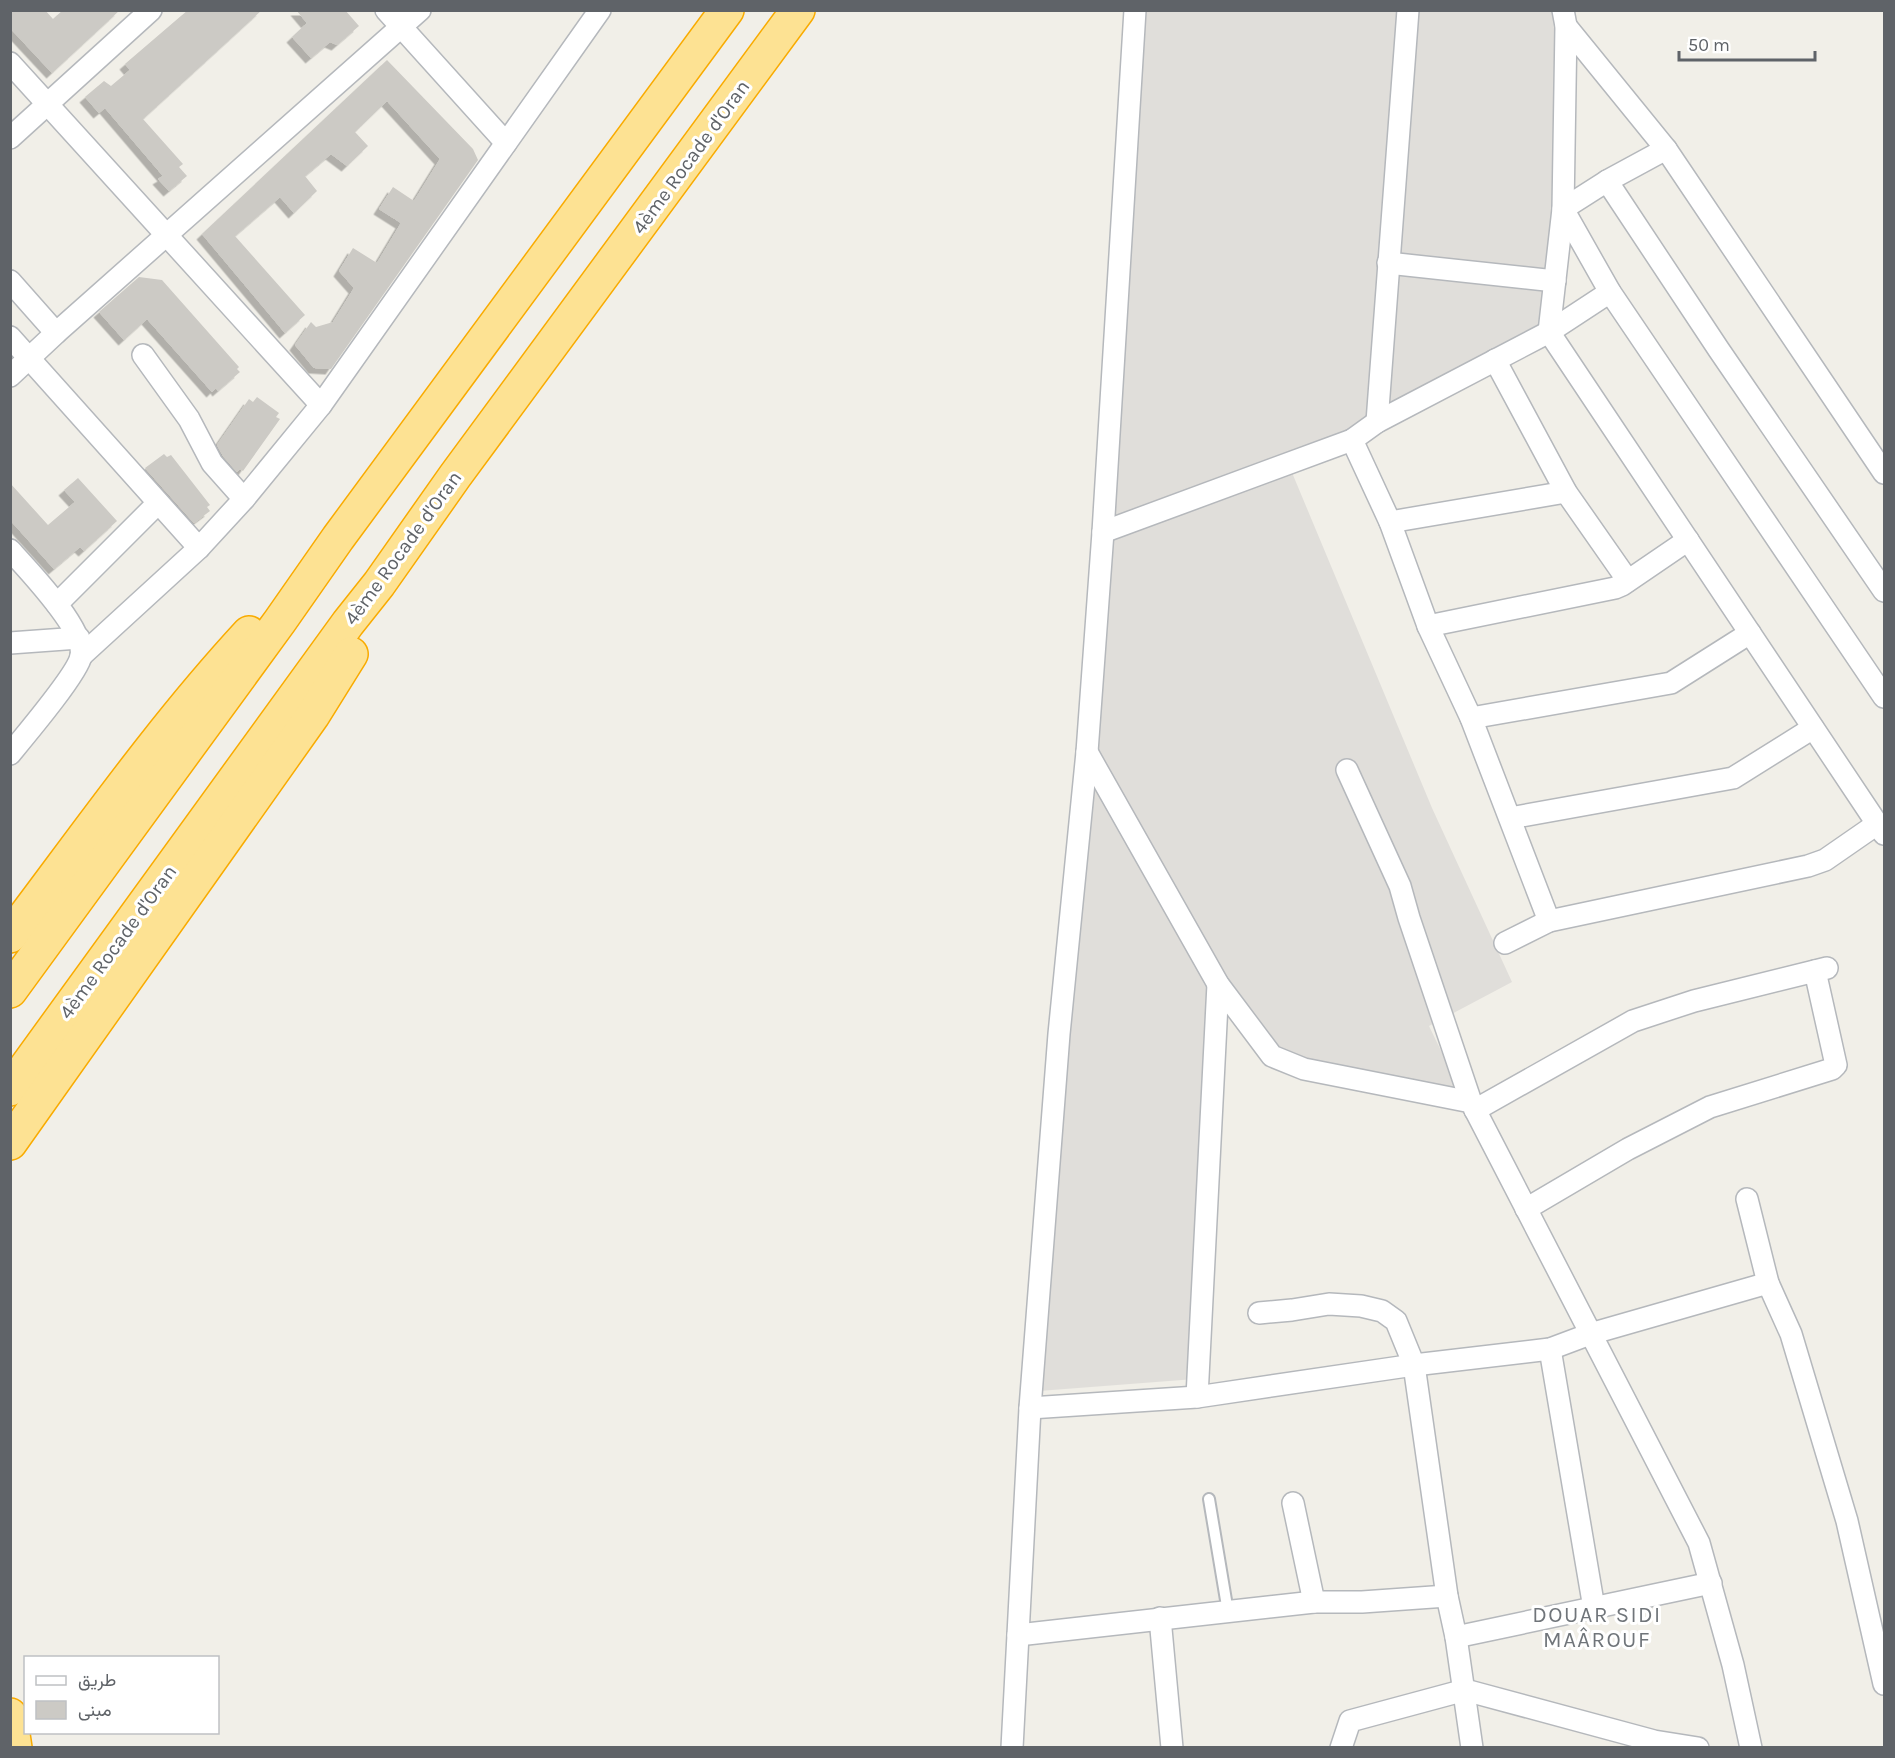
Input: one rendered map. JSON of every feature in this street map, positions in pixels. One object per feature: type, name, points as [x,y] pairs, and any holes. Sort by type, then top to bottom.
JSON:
[{"type":"highway","points":[[10,992],[338,538],[727,10]]},
{"type":"highway","name":"4ème Rocade d'Oran","points":[[23,1098],[341,633],[798,10]]},
{"type":"highway","points":[[10,936],[214,671],[338,538]]},
{"type":"highway","points":[[10,1143],[23,1098]]},
{"type":"highway","points":[[10,1169],[23,1098]]},
{"type":"highway","points":[[10,1715],[15,1748]]},
{"type":"street","points":[[10,138],[151,10]]},
{"type":"street","points":[[386,10],[506,143]]},
{"type":"street","points":[[10,376],[420,10]]},
{"type":"street","points":[[10,754],[17,732],[73,672],[80,647],[198,548],[244,499],[321,405],[600,10]]},
{"type":"street","points":[[1012,1748],[1030,1408],[1059,1034],[1086,752],[1103,532],[1134,10]]},
{"type":"street","points":[[1377,422],[1408,10]]},
{"type":"street","points":[[1564,18],[1666,149],[1884,473]]},
{"type":"street","points":[[1505,943],[1549,921],[1808,866],[1825,860],[1881,829],[1549,332],[1563,209],[1564,18]]},
{"type":"street","points":[[10,63],[321,405]]},
{"type":"street","points":[[1563,209],[1607,181],[1666,149]]},
{"type":"street","points":[[1607,181],[1719,350],[1884,591]]},
{"type":"street","points":[[1563,209],[1610,292],[1884,697]]},
{"type":"street","points":[[1388,264],[1555,281]]},
{"type":"street","points":[[10,281],[56,333]]},
{"type":"street","points":[[1103,532],[1352,440],[1377,422],[1549,332],[1610,292]]},
{"type":"street","points":[[10,337],[198,548]]},
{"type":"street","points":[[143,355],[189,419],[212,463],[244,499]]},
{"type":"street","points":[[1495,360],[1566,492],[1624,575],[1626,582]]},
{"type":"street","points":[[1352,440],[1390,522],[1428,626],[1471,718],[1549,921]]},
{"type":"street","points":[[1390,522],[1566,492]]},
{"type":"street","points":[[57,604],[158,503]]},
{"type":"street","points":[[1428,626],[1616,588],[1688,540]]},
{"type":"street","points":[[10,550],[57,604],[80,647]]},
{"type":"street","points":[[1471,718],[1671,683],[1750,633]]},
{"type":"street","points":[[10,643],[80,647]]},
{"type":"street","points":[[1510,818],[1732,778],[1813,728]]},
{"type":"street","points":[[1086,752],[1218,984],[1272,1056],[1304,1069],[1473,1106],[1633,1021],[1694,1001],[1821,970],[1836,1065],[1832,1069],[1710,1107],[1628,1149],[1526,1209]]},
{"type":"street","points":[[1347,770],[1400,886],[1473,1106],[1700,1543],[1733,1665],[1751,1748]]},
{"type":"street","points":[[1197,1397],[1218,984]]},
{"type":"street","points":[[1747,1198],[1768,1282],[1791,1334],[1848,1521],[1884,1684]]},
{"type":"street","points":[[1030,1408],[1197,1397],[1414,1365],[1551,1349],[1590,1334],[1768,1282]]},
{"type":"street","points":[[1259,1313],[1329,1304],[1361,1306],[1382,1311],[1396,1321],[1414,1365],[1447,1596],[1465,1690],[1472,1748]]},
{"type":"street","points":[[1551,1349],[1594,1608]]},
{"type":"street","points":[[1293,1503],[1314,1602]]},
{"type":"street","points":[[1456,1637],[1710,1583]]},
{"type":"street","points":[[1017,1635],[1314,1602],[1362,1602],[1447,1596]]},
{"type":"street","points":[[1160,1618],[1172,1748]]},
{"type":"street","points":[[1341,1748],[1350,1721],[1465,1690],[1654,1741],[1698,1748]]},
{"type":"lane","points":[[1209,1499],[1228,1612]]},
{"type":"shaded area","points":[[1144,11],[1557,11],[1556,237],[1545,339],[1288,463],[1432,808],[1512,982],[1429,1026],[1461,1092],[1283,1055],[1213,991],[1195,1379],[1039,1391]]},
{"type":"building","points":[[10,10],[45,10],[53,19],[63,10],[120,10],[52,73],[10,28]]},
{"type":"building","points":[[188,10],[262,10],[143,119],[183,164],[179,167],[187,176],[169,191],[158,179],[163,176],[105,108],[99,113],[85,97],[104,81],[111,86],[130,70],[125,64]]},
{"type":"building","points":[[296,10],[345,10],[359,26],[337,45],[330,42],[311,58],[292,37],[307,23]]},
{"type":"building","points":[[387,60],[473,149],[478,160],[331,369],[314,368],[295,345],[311,322],[316,327],[333,322],[354,288],[339,271],[353,248],[377,263],[401,223],[379,209],[393,187],[414,201],[440,159],[387,101],[355,132],[368,146],[347,166],[331,154],[305,176],[317,191],[294,213],[280,197],[235,236],[305,315],[285,333],[202,234]]},
{"type":"building","points":[[139,277],[162,280],[239,367],[237,369],[240,372],[218,391],[216,388],[212,392],[147,319],[124,340],[99,312]]},
{"type":"building","points":[[257,397],[279,413],[276,417],[280,419],[243,471],[240,469],[237,472],[217,445],[249,399],[253,402]]},
{"type":"building","points":[[164,454],[167,457],[171,455],[210,505],[207,507],[210,511],[194,523],[145,468]]},
{"type":"building","points":[[78,478],[117,521],[84,551],[80,547],[54,569],[10,520],[10,483],[48,525],[75,502],[64,490]]},
{"type":"district","name":"DOUAR SIDI MAÂROUF","points":[[1597,1628]]}]
